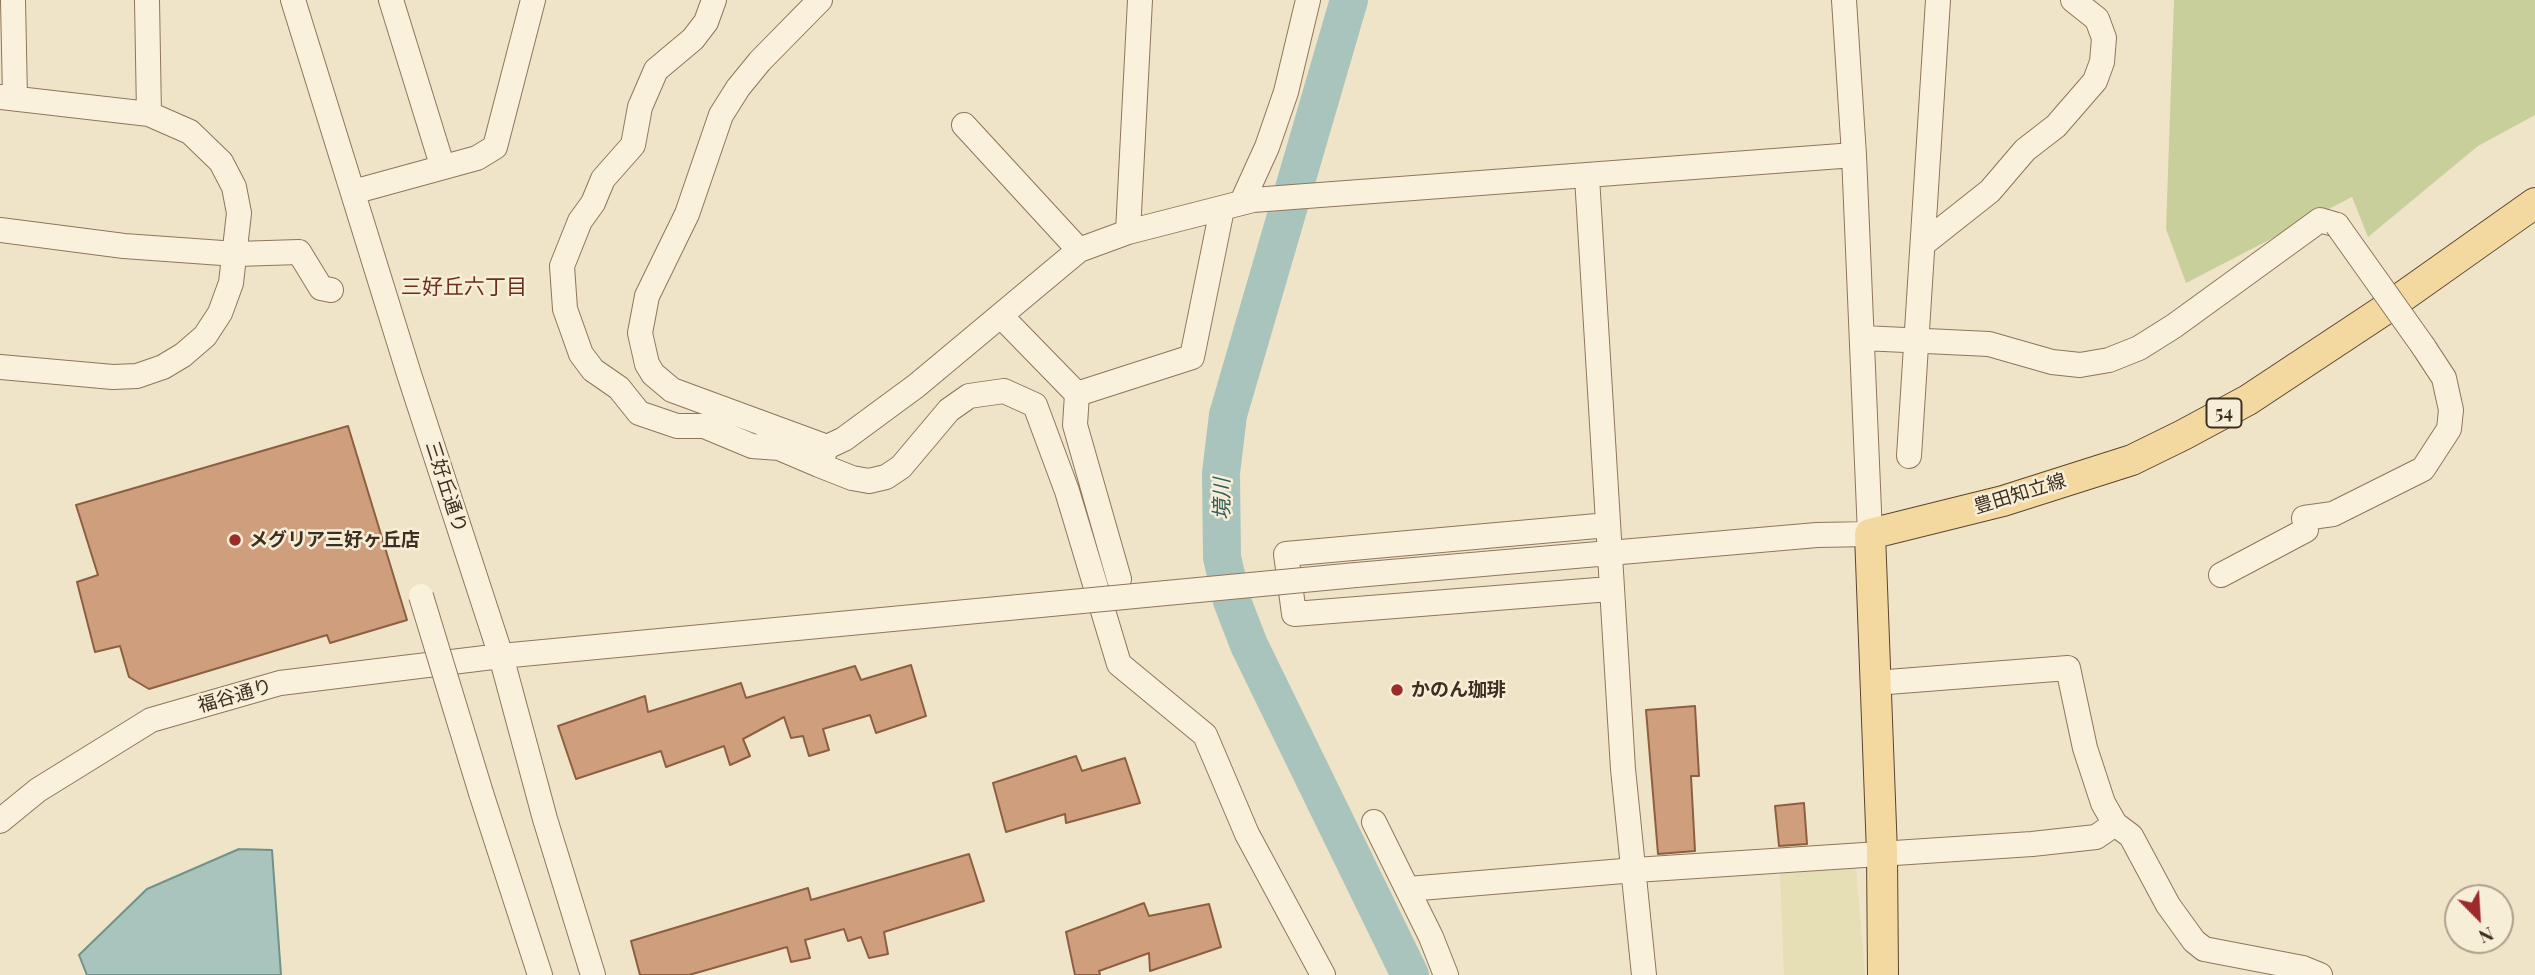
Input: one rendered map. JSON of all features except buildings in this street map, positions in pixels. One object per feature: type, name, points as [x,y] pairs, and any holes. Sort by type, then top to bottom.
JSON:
[{"type":"main road","name":"豊田知立線","points":[[1870,534],[2003,501],[2132,460],[2183,436],[2248,400],[2382,312],[2535,203]]},
{"type":"main road","points":[[1870,534],[1882,853],[1883,975]]},
{"type":"street","points":[[0,367],[113,377],[137,376],[163,367],[205,336],[220,313],[231,283],[239,213],[234,187],[220,162],[190,132],[149,114],[8,97],[13,0]]},
{"type":"street","points":[[146,0],[149,114]]},
{"type":"street","name":"三好丘通り","points":[[293,0],[501,656],[545,819],[593,975]]},
{"type":"street","points":[[391,0],[442,166]]},
{"type":"street","points":[[353,192],[477,158],[495,146],[533,0]]},
{"type":"street","points":[[713,0],[706,22],[693,39],[656,70],[640,107],[633,145],[603,179],[593,203],[580,221],[562,266],[565,309],[580,354],[593,370],[619,388],[639,413],[677,426],[705,426],[752,446],[823,456],[916,386],[1079,250],[1128,232],[1239,204],[1324,195],[1854,155]]},
{"type":"street","points":[[820,0],[760,61],[721,115],[687,214],[647,296],[640,333],[647,364],[653,374],[672,390],[823,456],[852,478],[869,481],[886,477],[901,467],[949,410],[969,396],[1004,391],[1035,405],[1067,491],[1119,664],[1205,735],[1247,834],[1323,975]]},
{"type":"street","points":[[1128,232],[1140,0]]},
{"type":"street","points":[[1077,394],[1192,357],[1239,204],[1267,147],[1286,92],[1308,0]]},
{"type":"street","points":[[1844,0],[1863,338],[1870,534]]},
{"type":"street","points":[[1909,456],[1914,341],[1923,244],[1938,0]]},
{"type":"street","points":[[1923,244],[1990,191],[2025,150],[2056,126],[2095,81],[2102,62],[2104,38],[2097,19],[2073,0]]},
{"type":"street","points":[[964,125],[1079,250]]},
{"type":"street","points":[[1587,177],[1610,589],[1619,673],[1623,769],[1644,975]]},
{"type":"street","points":[[1863,338],[1989,344],[2052,362],[2080,365],[2109,360],[2139,348],[2174,326],[2320,220],[2337,225],[2444,378],[2451,410],[2449,429],[2423,468],[2333,514],[2304,518],[2306,530],[2221,575]]},
{"type":"street","points":[[0,230],[124,246],[236,254],[299,252],[321,288],[331,290]]},
{"type":"street","points":[[1001,316],[1077,394],[1075,425],[1119,579]]},
{"type":"street","points":[[1608,525],[1286,554],[1294,614],[1610,589]]},
{"type":"street","name":"福谷通り","points":[[0,821],[38,790],[151,720],[279,683],[501,656],[1356,575],[1816,535],[1870,534]]},
{"type":"street","points":[[421,596],[540,975]]},
{"type":"street","points":[[1875,683],[2068,668],[2085,748],[2103,803],[2115,824],[2131,836],[2168,905],[2194,941],[2204,949],[2303,968],[2320,975]]},
{"type":"street","points":[[1374,822],[1408,889],[1446,975]]},
{"type":"street","points":[[1408,889],[2095,837],[2115,824]]},
{"type":"shaded area","points":[[1856,867],[1865,975],[1784,975],[1780,874]]},
{"type":"green space","points":[[2174,0],[2535,0],[2535,115],[2478,146],[2368,237],[2352,197],[2186,283],[2166,229]]},
{"type":"water","points":[[239,849],[272,850],[281,975],[87,975],[79,955],[147,889]]},
{"type":"waterway","name":"境川","points":[[1349,0],[1228,415],[1221,473],[1222,557],[1232,601],[1249,645],[1410,975]]},
{"type":"place","name":"メグリア三好ヶ丘店","points":[[235,540]]},
{"type":"place","name":"かのん珈琲","points":[[1397,690]]},
{"type":"district","name":"三好丘六丁目","points":[[464,287]]}]
